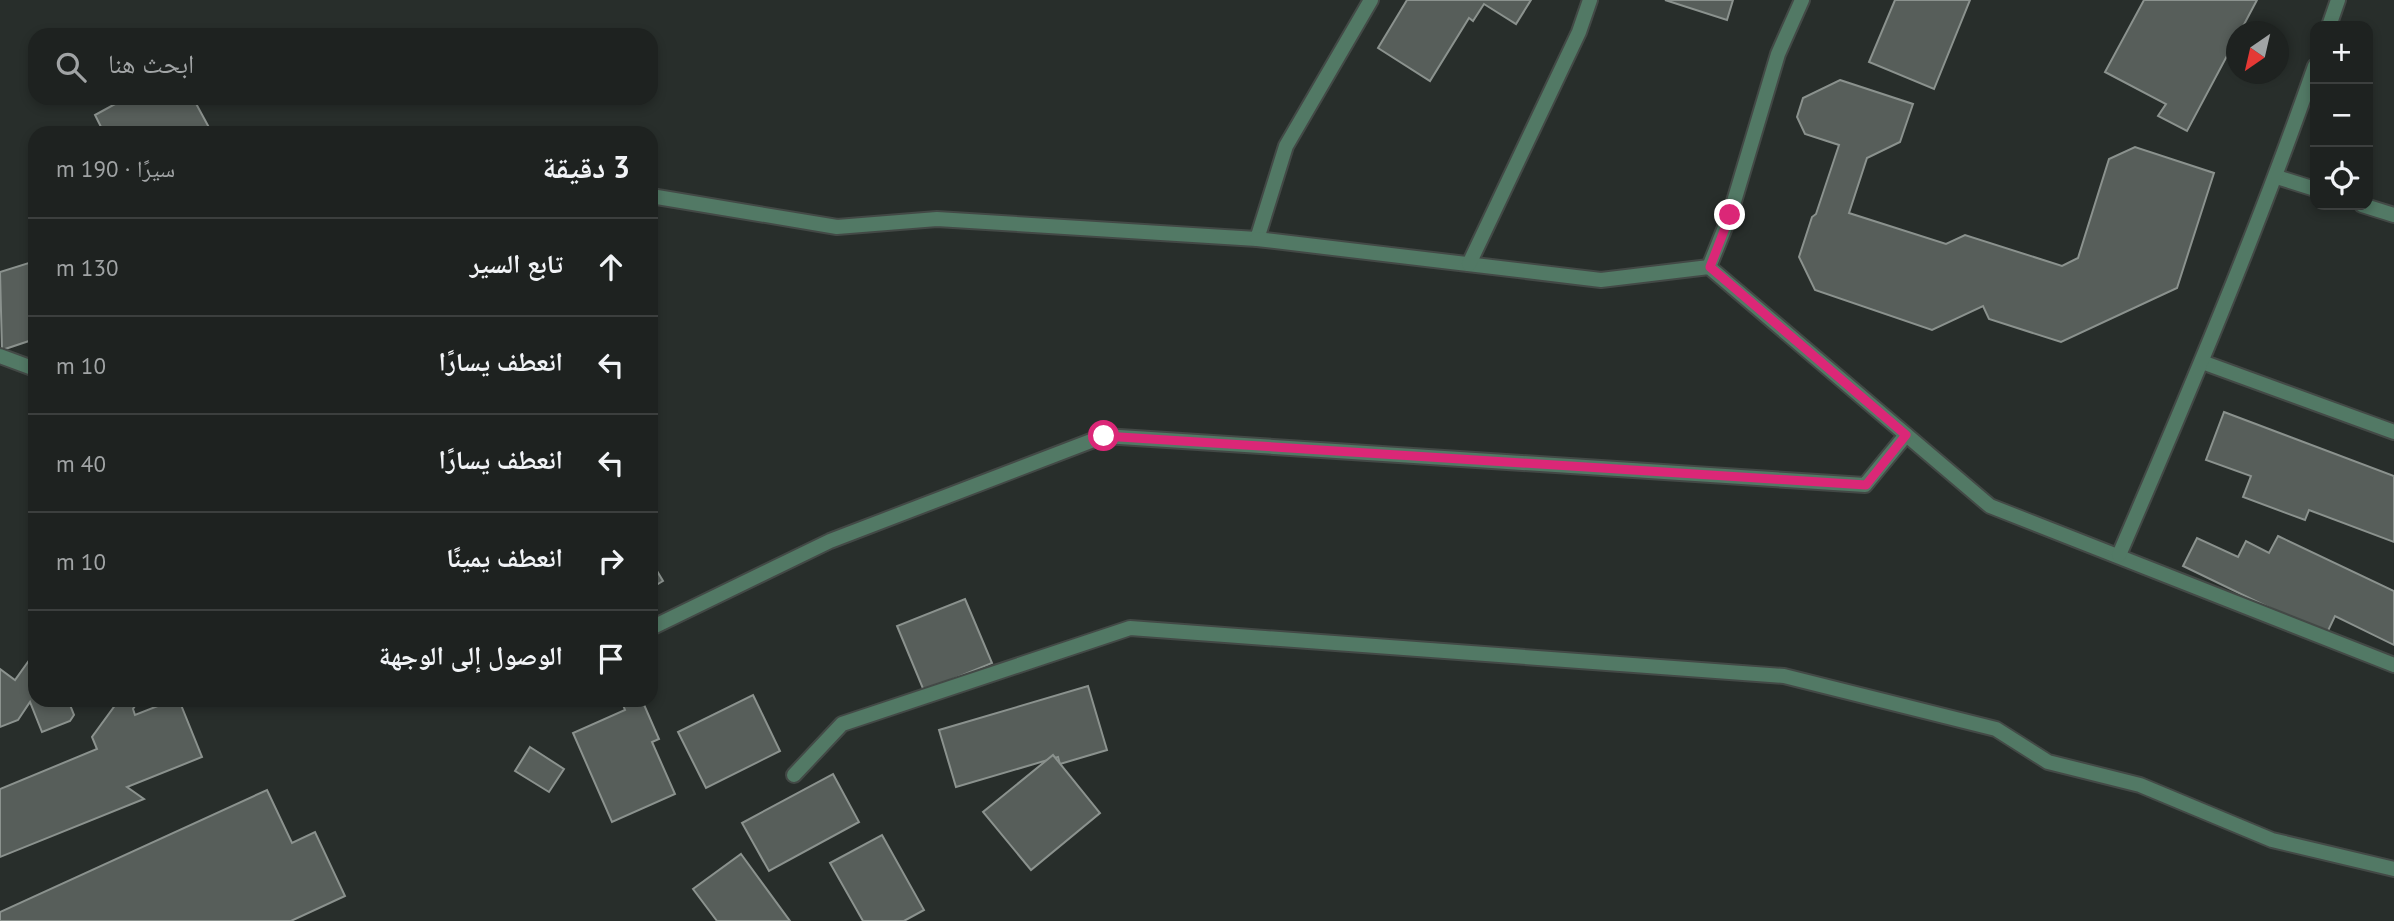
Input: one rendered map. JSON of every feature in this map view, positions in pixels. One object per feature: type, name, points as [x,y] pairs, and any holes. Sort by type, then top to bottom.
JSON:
[{"type":"street","points":[[1257,239],[1286,146],[1371,0]]},
{"type":"street","points":[[1469,264],[1579,32],[1590,0]]},
{"type":"street","points":[[1710,267],[1730,215],[1779,54],[1802,0]]},
{"type":"street","points":[[2331,21],[2338,0]]},
{"type":"street","points":[[2119,555],[2202,362],[2277,177],[2310,81]]},
{"type":"street","points":[[2277,177],[2310,187]]},
{"type":"street","points":[[658,197],[837,228],[937,219],[1257,239],[1601,280],[1710,267],[1990,506],[2394,665]]},
{"type":"street","points":[[2373,208],[2394,215]]},
{"type":"street","points":[[0,356],[28,366]]},
{"type":"street","points":[[2202,362],[2394,432]]},
{"type":"street","points":[[658,625],[830,541],[1104,436],[1866,485],[1906,435]]},
{"type":"street","points":[[794,775],[842,724],[1130,628],[1784,676],[1996,729],[2048,762],[2140,785],[2272,840],[2394,869]]},
{"type":"building","points":[[1407,0],[1531,0],[1516,24],[1484,4],[1473,21],[1469,18],[1430,81],[1378,48]]},
{"type":"building","points":[[1665,0],[1733,0],[1727,20]]},
{"type":"building","points":[[1895,0],[1970,0],[1934,89],[1869,62]]},
{"type":"building","points":[[2144,0],[2257,0],[2246,21],[2226,21],[2226,58],[2187,131],[2158,116],[2166,104],[2105,72]]},
{"type":"building","points":[[1840,80],[1913,104],[1900,142],[1867,158],[1849,213],[1946,244],[1965,235],[2062,266],[2078,258],[2109,159],[2135,147],[2214,173],[2177,288],[2061,342],[1989,319],[1983,306],[1932,330],[1815,290],[1799,257],[1839,145],[1805,134],[1797,117],[1803,98]]},
{"type":"building","points":[[113,105],[197,105],[208,126],[100,126],[95,115]]},
{"type":"building","points":[[28,263],[28,341],[2,350],[0,272]]},
{"type":"building","points":[[2224,412],[2394,476],[2394,542],[2309,510],[2305,520],[2243,497],[2251,476],[2206,460]]},
{"type":"building","points":[[2278,536],[2394,591],[2394,645],[2335,616],[2326,635],[2183,566],[2197,538],[2238,557],[2246,541],[2269,553]]},
{"type":"building","points":[[965,599],[992,663],[924,691],[897,626]]},
{"type":"building","points":[[28,662],[28,705],[18,720],[0,727],[0,669],[15,680]]},
{"type":"building","points":[[1088,686],[1107,750],[1060,764],[1058,757],[956,787],[939,730]]},
{"type":"building","points":[[753,695],[780,751],[706,788],[678,732]]},
{"type":"building","points":[[32,707],[71,707],[74,715],[70,721],[42,732]]},
{"type":"building","points":[[114,707],[134,707],[135,715],[155,707],[182,707],[202,757],[127,787],[144,799],[0,857],[0,789],[97,749],[92,737]]},
{"type":"building","points":[[624,707],[645,707],[659,739],[652,742],[675,794],[612,822],[573,733],[625,710]]},
{"type":"building","points":[[530,747],[564,769],[549,792],[515,771]]},
{"type":"building","points":[[1053,755],[1100,813],[1031,870],[983,812]]},
{"type":"building","points":[[833,774],[859,822],[769,871],[742,823]]},
{"type":"building","points":[[267,790],[292,843],[315,832],[345,896],[291,921],[0,921],[0,912]]},
{"type":"building","points":[[882,835],[924,910],[904,921],[863,921],[830,863]]},
{"type":"building","points":[[741,854],[790,921],[717,921],[693,889]]},
{"type":"route","points":[[1104,436],[1866,485],[1906,435],[1710,267],[1730,215]]}]
